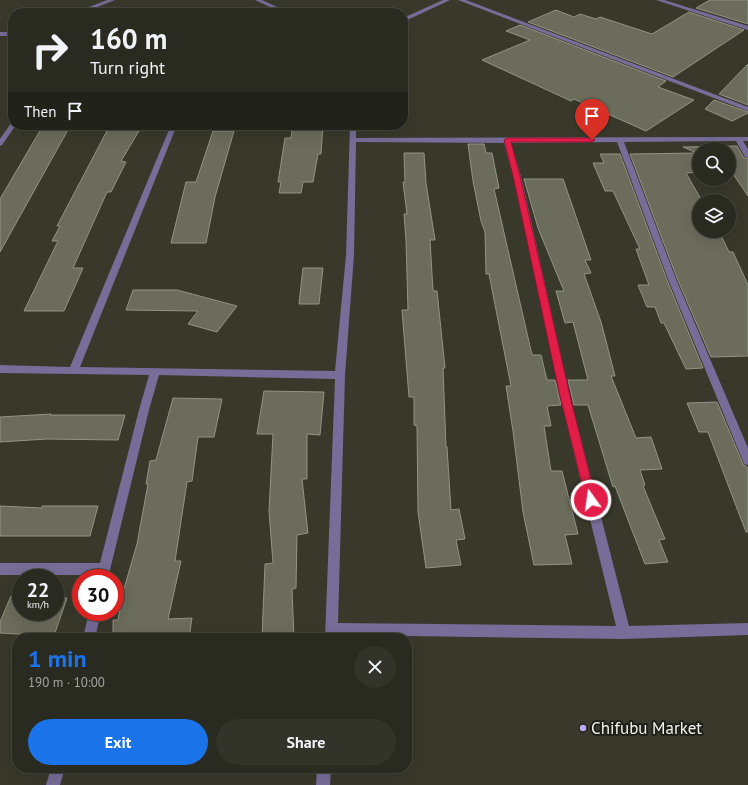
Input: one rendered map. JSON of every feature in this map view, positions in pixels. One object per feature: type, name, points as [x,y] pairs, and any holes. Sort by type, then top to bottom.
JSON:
[{"type":"street","points":[[90,8],[112,0]]},
{"type":"street","points":[[260,0],[277,8]]},
{"type":"street","points":[[408,18],[447,0]]},
{"type":"street","points":[[461,0],[748,109]]},
{"type":"street","points":[[659,0],[748,28]]},
{"type":"street","points":[[0,144],[9,130]]},
{"type":"street","points":[[74,369],[172,130]]},
{"type":"street","points":[[353,130],[350,255],[340,375],[331,633],[624,633],[748,629]]},
{"type":"street","points":[[738,139],[748,155]]},
{"type":"street","points":[[353,140],[748,139]]},
{"type":"street","points":[[507,140],[518,180],[565,396],[624,633]]},
{"type":"street","points":[[620,140],[672,279],[748,461]]},
{"type":"street","points":[[0,369],[74,369],[155,373],[340,375]]},
{"type":"street","points":[[104,569],[144,410],[155,373]]},
{"type":"street","points":[[0,569],[72,572]]},
{"type":"street","points":[[90,633],[93,621]]},
{"type":"street","points":[[53,785],[57,773]]},
{"type":"street","points":[[323,785],[324,773]]},
{"type":"building","points":[[710,0],[748,0],[748,24],[696,8]]},
{"type":"building","points":[[556,10],[574,17],[580,14],[596,19],[600,17],[652,34],[689,12],[744,30],[673,77],[528,22]]},
{"type":"building","points":[[520,25],[666,81],[658,87],[694,100],[646,131],[574,99],[571,101],[482,60],[530,40],[506,31]]},
{"type":"building","points":[[748,64],[748,105],[719,94]]},
{"type":"building","points":[[714,100],[748,113],[732,121],[705,109]]},
{"type":"building","points":[[40,130],[68,130],[0,252],[0,199]]},
{"type":"building","points":[[107,130],[140,130],[121,161],[126,162],[111,192],[107,192],[73,268],[83,268],[64,311],[24,311],[58,241],[52,241],[60,226],[57,226]]},
{"type":"building","points":[[292,130],[323,130],[321,154],[318,154],[313,182],[303,182],[301,193],[279,193],[281,182],[278,182],[285,138],[291,138]]},
{"type":"building","points":[[213,131],[234,131],[215,197],[206,243],[171,243],[186,182],[196,182]]},
{"type":"building","points":[[468,144],[484,144],[486,153],[492,153],[499,188],[494,189],[532,355],[541,355],[547,380],[555,380],[561,405],[547,406],[551,426],[544,426],[551,471],[562,471],[578,534],[565,535],[572,564],[534,565],[523,512],[506,386],[511,386],[489,274],[486,274],[485,232],[481,221],[473,181]]},
{"type":"building","points":[[736,146],[744,158],[748,158],[748,196],[736,178]]},
{"type":"building","points":[[683,147],[692,147],[692,151]]},
{"type":"building","points":[[404,153],[424,153],[426,183],[435,240],[430,240],[433,291],[437,291],[445,368],[443,368],[446,447],[451,510],[459,509],[465,539],[456,540],[461,565],[426,568],[418,512],[417,426],[414,425],[414,397],[409,397],[402,310],[408,310],[404,214],[407,214],[403,182],[405,182]]},
{"type":"building","points":[[692,153],[692,173],[686,173],[692,186],[698,194],[692,194],[692,238],[722,238],[729,252],[733,252],[748,285],[748,356],[711,357],[677,278],[630,154]]},
{"type":"building","points":[[600,154],[620,154],[667,280],[703,368],[686,369],[664,323],[661,323],[655,307],[647,307],[638,285],[649,285],[636,249],[640,249],[613,191],[605,191],[593,163],[604,163]]},
{"type":"building","points":[[524,179],[563,179],[591,260],[585,260],[591,273],[584,274],[601,322],[615,376],[611,376],[636,438],[651,437],[662,469],[640,470],[645,485],[643,486],[665,539],[659,540],[668,562],[645,564],[615,486],[613,487],[588,405],[574,405],[568,380],[588,380],[573,322],[565,323],[556,291],[564,291],[538,228]]},
{"type":"building","points":[[303,268],[323,268],[319,304],[299,304]]},
{"type":"building","points":[[133,290],[177,290],[237,306],[217,332],[188,324],[198,311],[126,310]]},
{"type":"building","points":[[264,391],[324,392],[320,435],[307,434],[307,479],[302,479],[308,533],[297,535],[296,588],[292,589],[294,633],[262,633],[265,564],[273,563],[269,511],[273,434],[257,434]]},
{"type":"building","points":[[173,398],[222,399],[214,437],[198,437],[192,481],[187,482],[175,561],[181,561],[168,619],[192,618],[190,633],[113,633],[113,621],[124,621],[124,589],[137,544],[148,484],[146,484],[150,461],[156,460]]},
{"type":"building","points":[[717,402],[743,464],[748,468],[748,532],[746,532],[708,432],[699,432],[687,403]]},
{"type":"building","points":[[51,414],[50,415],[125,415],[118,440],[47,439],[0,442],[0,417]]},
{"type":"building","points":[[0,506],[42,508],[42,506],[98,506],[90,536],[0,536]]},
{"type":"building","points":[[11,596],[12,621],[59,621],[55,633],[0,633],[0,622]]},
{"type":"building","points":[[64,598],[67,598],[64,607]]},
{"type":"place","name":"Chifubu Market","points":[[583,728]]},
{"type":"route","points":[[591,500],[565,396],[518,180],[507,140],[592,140]]}]
